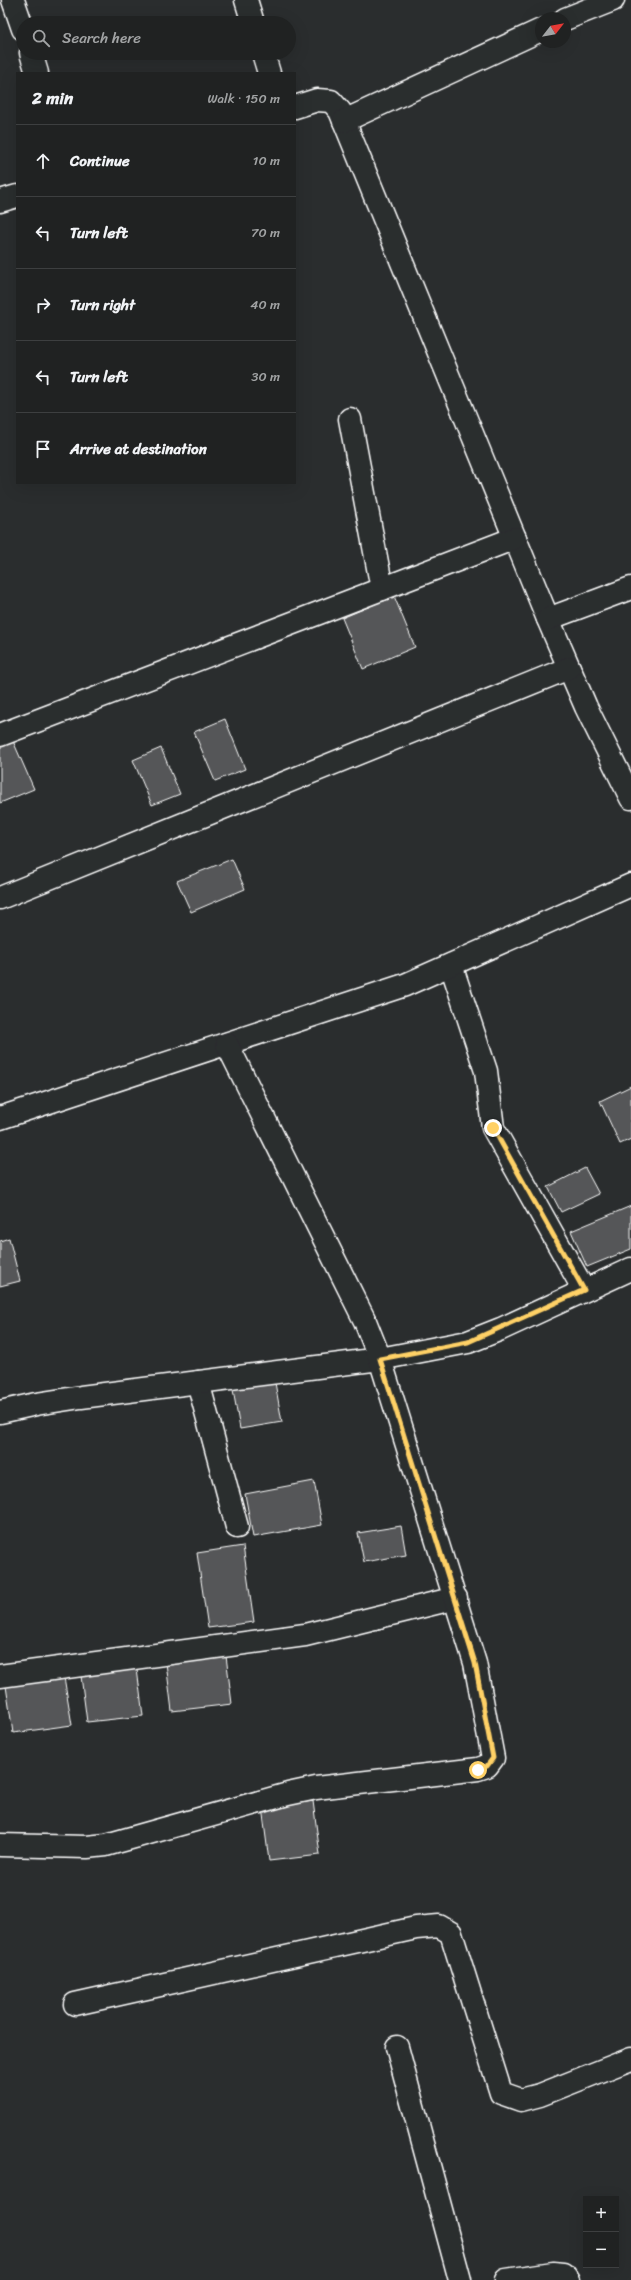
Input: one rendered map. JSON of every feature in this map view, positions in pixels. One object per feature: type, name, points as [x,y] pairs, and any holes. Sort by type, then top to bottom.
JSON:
[{"type":"street","points":[[13,0],[19,16]]},
{"type":"street","points":[[246,0],[251,16]]},
{"type":"street","points":[[571,17],[613,0]]},
{"type":"street","points":[[344,121],[535,33]]},
{"type":"street","points":[[33,60],[37,72]]},
{"type":"street","points":[[265,60],[269,72]]},
{"type":"street","points":[[296,106],[317,100],[331,101],[340,111],[548,619],[569,668],[631,798]]},
{"type":"street","points":[[0,201],[16,196]]},
{"type":"street","points":[[350,419],[382,589]]},
{"type":"street","points":[[0,735],[515,538]]},
{"type":"street","points":[[548,619],[631,588]]},
{"type":"street","points":[[0,898],[569,668]]},
{"type":"street","points":[[0,1118],[405,985],[451,966],[631,885]]},
{"type":"street","points":[[451,966],[486,1071],[493,1128],[584,1290]]},
{"type":"street","points":[[0,1845],[87,1847],[106,1845],[316,1788],[478,1770],[487,1766],[493,1758],[475,1663],[456,1598],[380,1359],[365,1321],[227,1044]]},
{"type":"street","points":[[0,1412],[36,1404],[380,1359],[468,1342],[631,1269]]},
{"type":"street","points":[[198,1382],[237,1527]]},
{"type":"street","points":[[0,1676],[305,1636],[456,1598]]},
{"type":"street","points":[[74,2004],[416,1928],[439,1926],[451,1933],[501,2093],[521,2100],[540,2095],[631,2059]]},
{"type":"street","points":[[397,2047],[460,2280]]},
{"type":"street","points":[[506,2280],[553,2272],[564,2274],[568,2280]]},
{"type":"building","points":[[394,596],[415,647],[363,669],[342,618]]},
{"type":"building","points":[[225,719],[245,769],[215,781],[194,732]]},
{"type":"building","points":[[13,741],[34,789],[0,803],[0,746]]},
{"type":"building","points":[[161,748],[180,794],[152,805],[133,760]]},
{"type":"building","points":[[232,859],[245,889],[191,912],[177,881]]},
{"type":"building","points":[[631,1086],[631,1139],[620,1144],[600,1101]]},
{"type":"building","points":[[585,1168],[599,1194],[561,1212],[548,1187]]},
{"type":"building","points":[[631,1206],[631,1249],[587,1267],[571,1231]]},
{"type":"building","points":[[9,1238],[20,1281],[0,1286],[0,1241]]},
{"type":"building","points":[[274,1377],[282,1422],[240,1429],[232,1384]]},
{"type":"building","points":[[314,1481],[322,1525],[253,1537],[245,1494]]},
{"type":"building","points":[[401,1526],[406,1555],[364,1562],[358,1533]]},
{"type":"building","points":[[243,1546],[254,1622],[208,1628],[197,1553]]},
{"type":"building","points":[[226,1656],[232,1704],[172,1711],[166,1663]]},
{"type":"building","points":[[137,1669],[143,1716],[87,1722],[81,1676]]},
{"type":"building","points":[[64,1677],[72,1725],[13,1733],[6,1686]]},
{"type":"building","points":[[313,1801],[320,1855],[269,1861],[262,1807]]},
{"type":"route","points":[[478,1770],[487,1766],[493,1758],[475,1663],[456,1598],[380,1359],[468,1342],[500,1329],[584,1290],[493,1128]]}]
